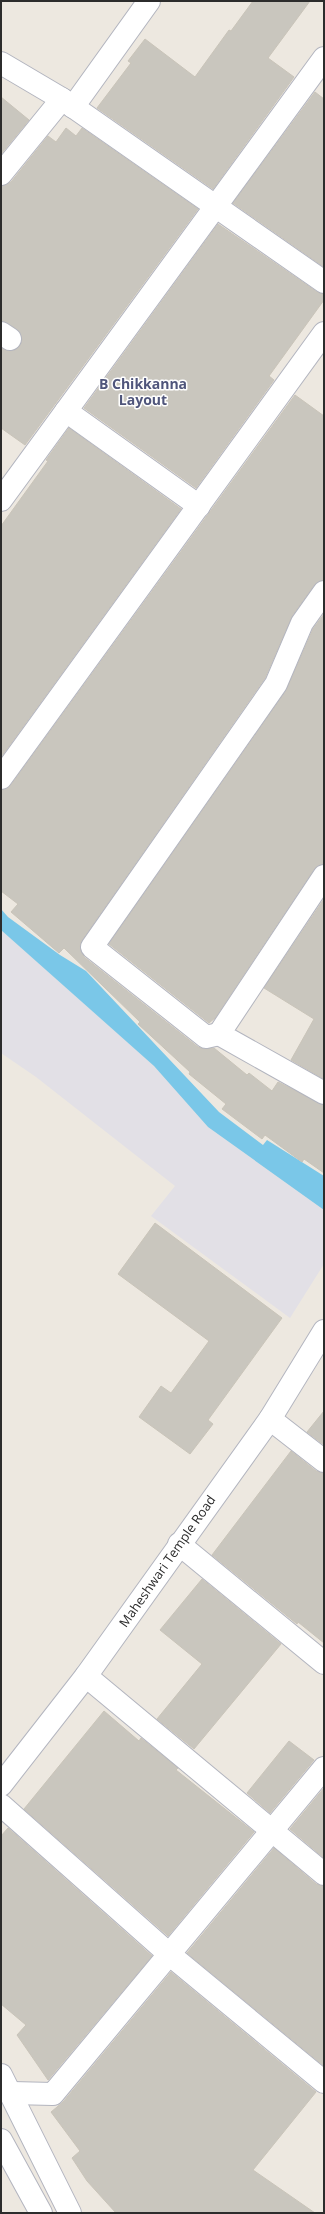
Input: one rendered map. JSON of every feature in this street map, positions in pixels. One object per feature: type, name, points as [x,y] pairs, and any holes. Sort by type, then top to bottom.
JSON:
[{"type":"street","points":[[1,174],[68,103],[149,1]]},
{"type":"street","points":[[1,500],[324,58]]},
{"type":"street","points":[[1,63],[68,103],[324,282]]},
{"type":"street","points":[[1,778],[324,333]]},
{"type":"street","points":[[66,411],[199,506]]},
{"type":"street","points":[[324,592],[302,623],[276,684],[92,947],[206,1037],[219,1034],[324,1093]]},
{"type":"street","points":[[219,1034],[324,876]]},
{"type":"street","name":"Maheshwari Temple Road","points":[[1,1785],[86,1676],[179,1544],[270,1419],[324,1331]]},
{"type":"street","points":[[270,1419],[324,1461]]},
{"type":"street","points":[[179,1544],[324,1662]]},
{"type":"street","points":[[86,1676],[324,1874]]},
{"type":"street","points":[[12,2093],[53,2094],[324,1768]]},
{"type":"street","points":[[1,1805],[169,1954],[324,2082]]},
{"type":"street","points":[[1,2075],[12,2093],[70,2213]]},
{"type":"street","points":[[1,2140],[41,2213]]},
{"type":"shaded area","points":[[1,930],[154,1066],[208,1127],[324,1210],[324,1264],[290,1318],[151,1216],[175,1186],[36,1077],[1,1053]]},
{"type":"water","points":[[1,909],[8,917],[60,955],[86,971],[219,1112],[263,1145],[267,1140],[324,1176],[324,1210],[208,1127],[154,1066],[1,930]]},
{"type":"building","points":[[253,1],[310,1],[268,58],[294,77],[213,189],[97,108],[131,63],[128,61],[145,39],[195,77],[229,30],[231,31]]},
{"type":"building","points":[[315,92],[324,99],[324,267],[233,203]]},
{"type":"building","points":[[1,97],[29,120],[1,154]]},
{"type":"building","points":[[66,128],[76,136],[82,128],[198,209],[25,445],[1,428],[1,348],[9,351],[15,350],[20,346],[22,339],[17,329],[1,321],[1,186],[11,182],[48,136],[56,142]]},
{"type":"building","points":[[218,224],[317,292],[324,294],[324,300],[269,376],[274,380],[196,488],[84,408]]},
{"type":"building","points":[[295,395],[324,416],[324,580],[314,585],[292,616],[265,678],[82,940],[80,946],[84,957],[198,1047],[204,1049],[214,1048],[247,1075],[249,1073],[272,1091],[278,1082],[324,1105],[324,1173],[304,1159],[302,1162],[265,1135],[262,1139],[222,1109],[226,1104],[189,1074],[190,1072],[138,1024],[140,1022],[64,948],[59,953],[11,912],[18,904],[1,891],[1,790],[11,785]]},
{"type":"building","points":[[69,428],[181,509],[1,757],[1,526],[48,461],[46,460]]},
{"type":"building","points":[[324,614],[324,864],[314,869],[215,1018],[209,1023],[109,944],[286,691],[313,629]]},
{"type":"building","points":[[324,899],[324,1079],[291,1060],[314,1019],[264,988]]},
{"type":"building","points":[[155,1223],[282,1318],[208,1420],[213,1424],[190,1454],[139,1417],[161,1386],[171,1393],[209,1341],[118,1274]]},
{"type":"building","points":[[324,1411],[324,1445],[307,1432]]},
{"type":"building","points":[[291,1451],[316,1471],[324,1473],[324,1643],[298,1622],[297,1624],[212,1555]]},
{"type":"building","points":[[202,1579],[281,1644],[194,1749],[157,1719],[202,1664],[160,1630]]},
{"type":"building","points":[[104,1711],[139,1741],[141,1738],[178,1768],[176,1770],[254,1832],[168,1936],[24,1809]]},
{"type":"building","points":[[289,1741],[314,1760],[270,1813],[247,1793]]},
{"type":"building","points":[[324,1788],[324,1858],[290,1829]]},
{"type":"building","points":[[8,1828],[152,1956],[48,2080],[17,2035],[26,2025],[1,2004],[1,1836]]},
{"type":"building","points":[[274,1848],[316,1884],[324,1886],[324,2066],[187,1953]]},
{"type":"building","points":[[171,1972],[316,2092],[253,2170],[315,2213],[116,2213],[87,2181],[72,2158],[80,2151],[51,2112],[63,2102]]},
{"type":"district","name":"B Chikkanna Layout","points":[[143,392]]}]
